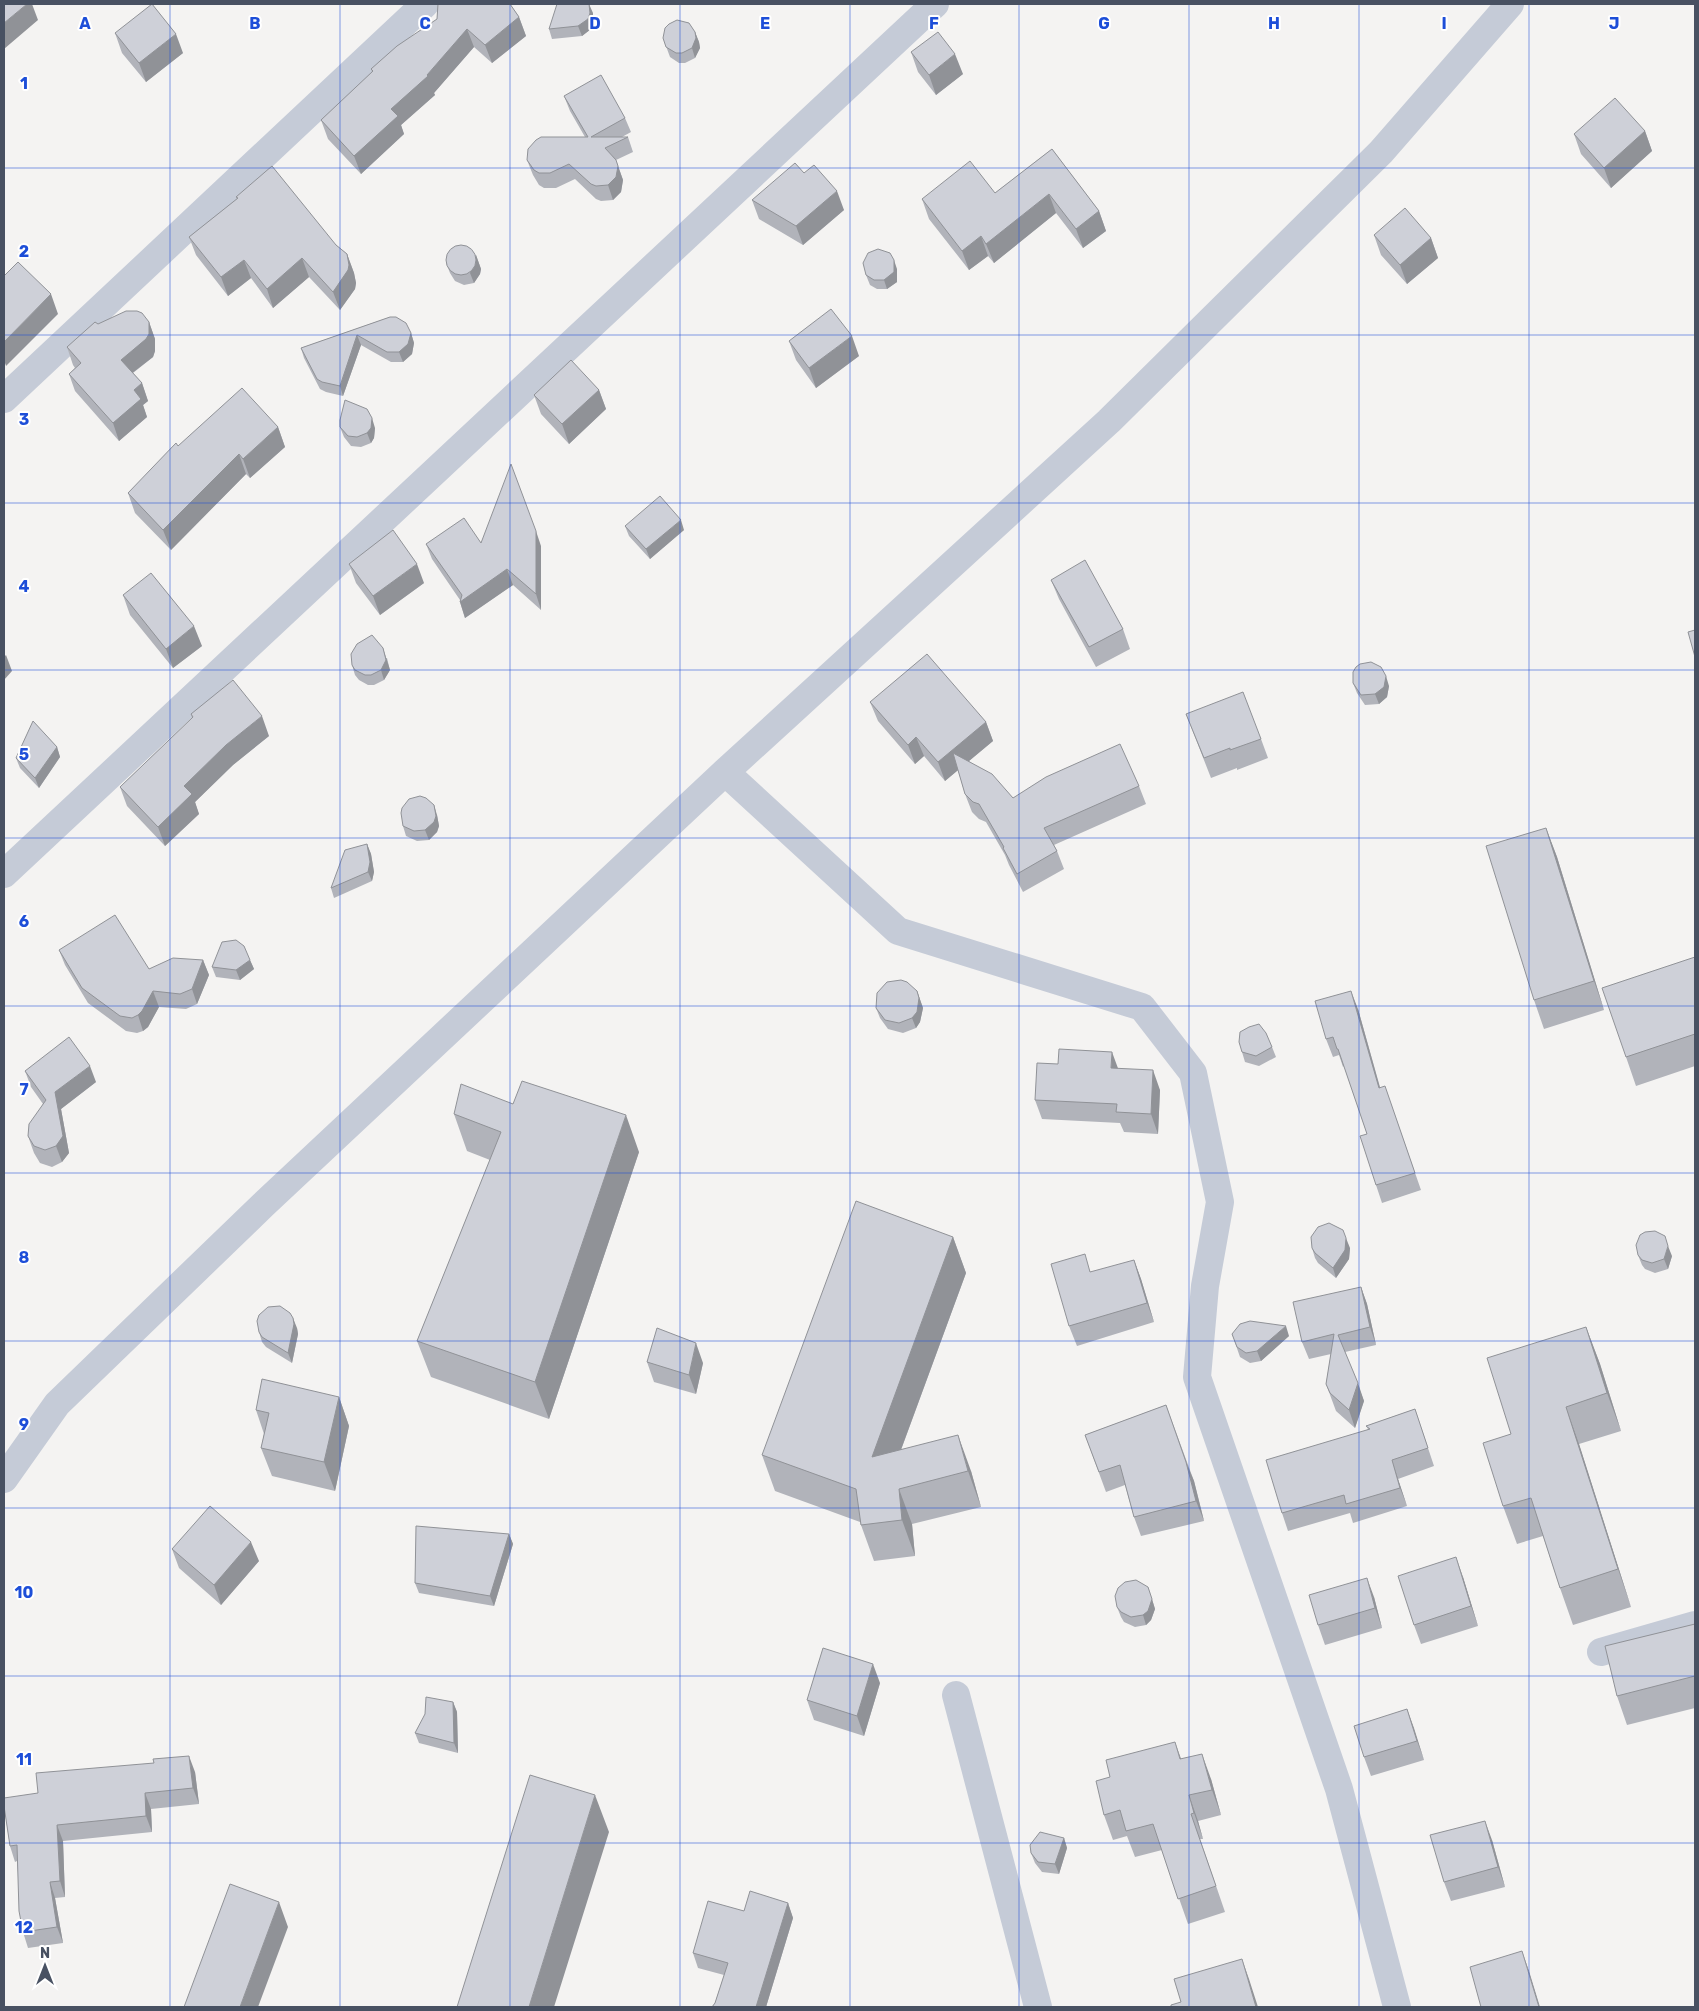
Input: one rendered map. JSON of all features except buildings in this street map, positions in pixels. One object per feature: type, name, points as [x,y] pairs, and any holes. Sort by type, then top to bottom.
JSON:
[{"type":"street","points":[[4,399],[425,4]]},
{"type":"street","points":[[4,874],[935,4]]},
{"type":"street","points":[[4,1479],[57,1404],[263,1205],[724,772],[1109,421],[1381,152],[1510,4]]},
{"type":"street","points":[[724,772],[898,931],[1142,1007],[1194,1073],[1220,1202],[1205,1286],[1197,1377],[1339,1789],[1397,2007]]},
{"type":"street","points":[[1601,1652],[1695,1625]]},
{"type":"street","points":[[956,1695],[1038,2007]]}]
